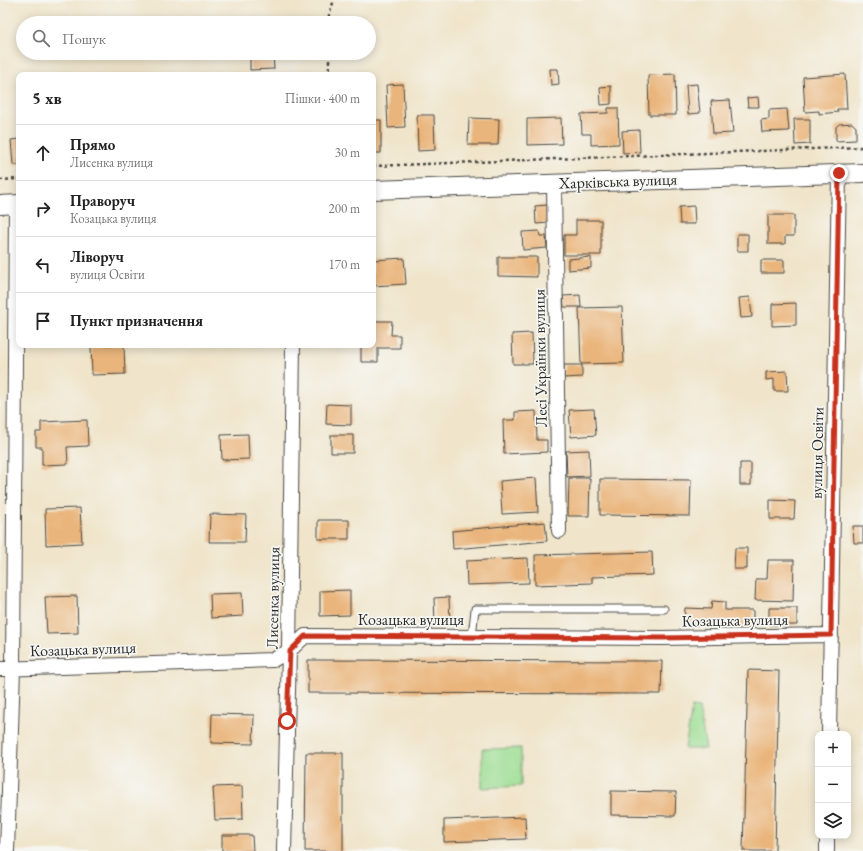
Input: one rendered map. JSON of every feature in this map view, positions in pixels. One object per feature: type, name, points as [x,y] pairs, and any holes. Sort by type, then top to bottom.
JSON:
[{"type":"street","name":"Харківська вулиця","points":[[376,190],[863,172]]},
{"type":"street","name":"вулиця Освіти","points":[[829,731],[839,173]]},
{"type":"street","name":"Лесі Українки вулиця","points":[[554,184],[559,531]]},
{"type":"street","points":[[7,851],[7,669],[12,204]]},
{"type":"street","name":"Лисенка вулиця","points":[[284,851],[290,651],[293,348]]},
{"type":"street","name":"Козацька вулиця","points":[[7,669],[273,660],[290,651],[305,636],[663,638],[831,635]]},
{"type":"street","points":[[827,839],[827,851]]},
{"type":"lane","points":[[472,637],[475,609],[664,609]]},
{"type":"path","points":[[329,16],[334,0]]},
{"type":"path","points":[[329,60],[329,72]]},
{"type":"path","points":[[376,166],[863,147]]},
{"type":"path","points":[[0,180],[16,179]]},
{"type":"green space","points":[[692,707],[699,708],[706,749],[685,749]]},
{"type":"green space","points":[[521,748],[521,786],[482,788],[482,749]]},
{"type":"building","points":[[250,60],[273,60],[274,69],[250,70]]},
{"type":"building","points":[[550,69],[558,69],[559,84],[551,85]]},
{"type":"building","points":[[675,74],[676,115],[649,115],[648,75]]},
{"type":"building","points":[[845,74],[847,109],[837,109],[838,112],[819,114],[819,111],[805,112],[803,77]]},
{"type":"building","points":[[403,84],[405,127],[388,128],[386,85]]},
{"type":"building","points":[[697,84],[700,113],[688,114],[686,85]]},
{"type":"building","points":[[611,86],[611,104],[601,105],[600,87]]},
{"type":"building","points":[[758,97],[759,107],[748,107],[747,98]]},
{"type":"building","points":[[730,100],[733,133],[713,134],[711,101]]},
{"type":"building","points":[[608,108],[618,108],[619,144],[591,145],[591,134],[582,134],[581,114],[608,113]]},
{"type":"building","points":[[787,109],[789,131],[762,132],[761,120],[769,119],[769,110]]},
{"type":"building","points":[[417,115],[434,115],[435,150],[418,151]]},
{"type":"building","points":[[469,118],[499,119],[498,145],[468,145]]},
{"type":"building","points":[[561,118],[562,144],[527,145],[527,119]]},
{"type":"building","points":[[794,119],[810,119],[810,144],[795,145]]},
{"type":"building","points":[[376,120],[381,120],[381,153],[376,153]]},
{"type":"building","points":[[852,123],[856,127],[856,140],[836,141],[836,127],[839,124]]},
{"type":"building","points":[[639,130],[640,152],[623,153],[622,131]]},
{"type":"building","points":[[16,139],[16,165],[13,165],[11,140]]},
{"type":"building","points":[[548,205],[549,223],[536,224],[535,206]]},
{"type":"building","points":[[694,206],[695,224],[680,224],[679,207]]},
{"type":"building","points":[[768,215],[794,215],[794,236],[785,236],[785,244],[768,244]]},
{"type":"building","points":[[576,220],[601,220],[601,255],[564,255],[564,235],[576,235]]},
{"type":"building","points":[[539,231],[540,236],[546,236],[547,248],[523,250],[522,232]]},
{"type":"building","points":[[737,234],[748,234],[748,251],[737,251]]},
{"type":"building","points":[[498,257],[537,257],[537,277],[498,276]]},
{"type":"building","points":[[591,257],[591,268],[568,270],[568,259]]},
{"type":"building","points":[[404,258],[406,284],[376,286],[376,260]]},
{"type":"building","points":[[761,260],[784,260],[784,273],[761,273]]},
{"type":"building","points":[[580,295],[581,307],[564,307],[563,296]]},
{"type":"building","points":[[750,297],[752,317],[741,318],[739,298]]},
{"type":"building","points":[[796,303],[796,325],[772,326],[772,304]]},
{"type":"building","points":[[622,307],[624,363],[581,364],[579,308]]},
{"type":"building","points":[[376,321],[392,321],[391,335],[400,335],[400,348],[378,348],[378,362],[361,362],[361,348],[376,348]]},
{"type":"building","points":[[532,333],[533,364],[513,364],[512,334]]},
{"type":"building","points":[[91,348],[124,348],[125,374],[92,375]]},
{"type":"building","points":[[564,365],[582,365],[582,377],[564,378]]},
{"type":"building","points":[[787,371],[788,391],[774,391],[774,379],[766,380],[766,372]]},
{"type":"building","points":[[327,404],[351,405],[351,425],[326,424]]},
{"type":"building","points":[[594,409],[596,435],[571,437],[569,410]]},
{"type":"building","points":[[536,411],[537,440],[547,440],[547,452],[504,454],[503,420],[515,420],[515,412]]},
{"type":"building","points":[[87,420],[88,446],[67,447],[68,464],[42,465],[42,447],[36,447],[36,432],[41,432],[41,422]]},
{"type":"building","points":[[248,434],[249,459],[222,460],[221,435]]},
{"type":"building","points":[[331,435],[353,435],[353,453],[331,453]]},
{"type":"building","points":[[589,450],[590,476],[567,477],[566,451]]},
{"type":"building","points":[[740,463],[751,463],[751,485],[740,485]]},
{"type":"building","points":[[536,478],[538,512],[502,514],[500,481]]},
{"type":"building","points":[[569,478],[590,478],[589,516],[568,516]]},
{"type":"building","points":[[600,479],[691,480],[690,516],[600,515]]},
{"type":"building","points":[[770,500],[795,501],[794,519],[770,519]]},
{"type":"building","points":[[80,508],[82,543],[46,545],[45,509]]},
{"type":"building","points":[[210,514],[246,515],[245,542],[209,542]]},
{"type":"building","points":[[318,520],[349,520],[349,539],[318,539]]},
{"type":"building","points":[[545,522],[547,541],[453,549],[452,531]]},
{"type":"building","points":[[853,526],[863,526],[863,543],[854,543]]},
{"type":"building","points":[[735,548],[747,548],[747,569],[734,569]]},
{"type":"building","points":[[652,552],[653,575],[592,577],[592,583],[535,585],[535,555]]},
{"type":"building","points":[[528,558],[529,583],[467,585],[466,561]]},
{"type":"building","points":[[768,560],[794,560],[793,601],[755,600],[756,579],[767,579]]},
{"type":"building","points":[[350,590],[350,615],[320,616],[320,591]]},
{"type":"building","points":[[242,593],[243,616],[211,618],[210,594]]},
{"type":"building","points":[[77,596],[78,633],[47,634],[45,597]]},
{"type":"building","points":[[449,597],[450,622],[435,623],[434,598]]},
{"type":"building","points":[[712,601],[725,602],[725,610],[753,610],[753,631],[723,630],[723,626],[684,625],[685,608],[711,609]]},
{"type":"building","points":[[769,608],[797,608],[797,625],[769,625]]},
{"type":"building","points":[[308,660],[662,661],[661,694],[308,693]]},
{"type":"building","points":[[748,670],[779,671],[775,851],[743,851]]},
{"type":"building","points":[[212,714],[254,715],[253,744],[211,743]]},
{"type":"building","points":[[306,753],[343,753],[343,851],[305,851]]},
{"type":"building","points":[[242,786],[243,819],[215,820],[213,787]]},
{"type":"building","points":[[611,791],[676,792],[675,816],[611,815]]},
{"type":"building","points":[[525,817],[526,839],[444,842],[444,820]]},
{"type":"building","points":[[222,835],[252,835],[253,851],[222,851]]},
{"type":"route","points":[[287,721],[290,651],[305,636],[663,638],[831,635],[839,173]]}]
